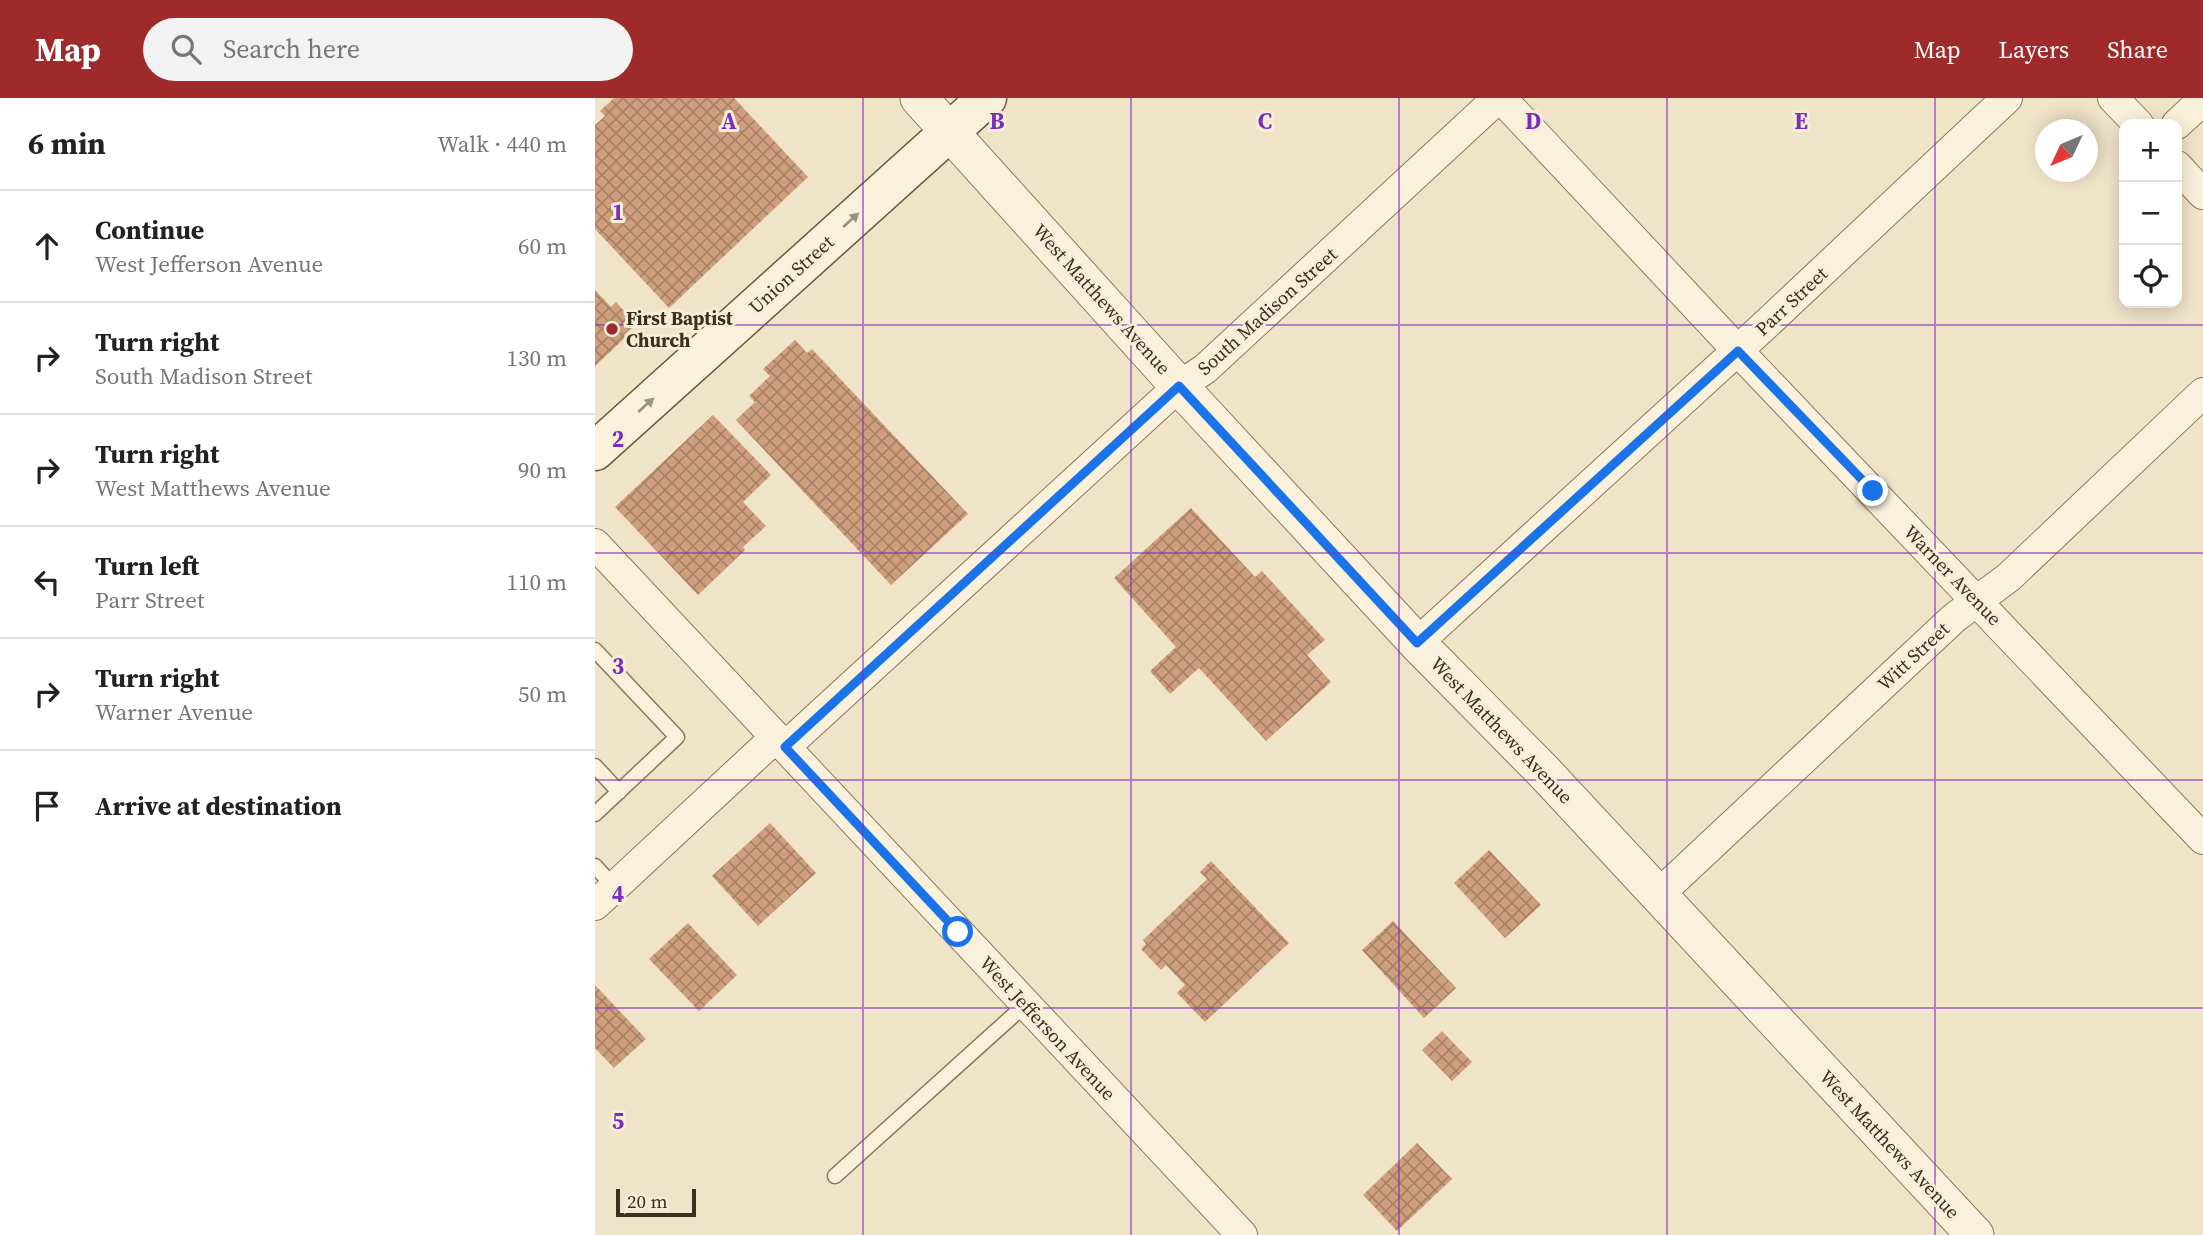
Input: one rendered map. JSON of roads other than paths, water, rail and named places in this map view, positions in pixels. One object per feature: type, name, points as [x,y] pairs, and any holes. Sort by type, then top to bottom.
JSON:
[{"type":"main road","name":"Union Street","points":[[595,451],[987,98]]},
{"type":"street","name":"West Matthews Avenue","points":[[919,98],[1179,386],[1417,643],[1545,773],[1975,1235]]},
{"type":"street","name":"Warner Avenue","points":[[1500,98],[2203,839]]},
{"type":"street","name":"South Madison Street","points":[[601,886],[780,742],[1179,386],[1205,369],[1500,98]]},
{"type":"street","name":"Parr Street","points":[[1417,643],[1738,351],[2007,98]]},
{"type":"street","points":[[2113,98],[2133,119]]},
{"type":"street","points":[[2182,119],[2203,100]]},
{"type":"street","points":[[2182,171],[2203,194]]},
{"type":"street","name":"Witt Street","points":[[1658,895],[1954,618],[2009,577],[2203,393]]},
{"type":"street","name":"West Jefferson Avenue","points":[[595,544],[1242,1235]]},
{"type":"lane","points":[[595,650],[677,737],[595,814]]},
{"type":"lane","points":[[595,766],[619,792]]},
{"type":"lane","points":[[835,1175],[1026,1004]]},
{"type":"place","name":"First Baptist Church","points":[[612,329]]}]
